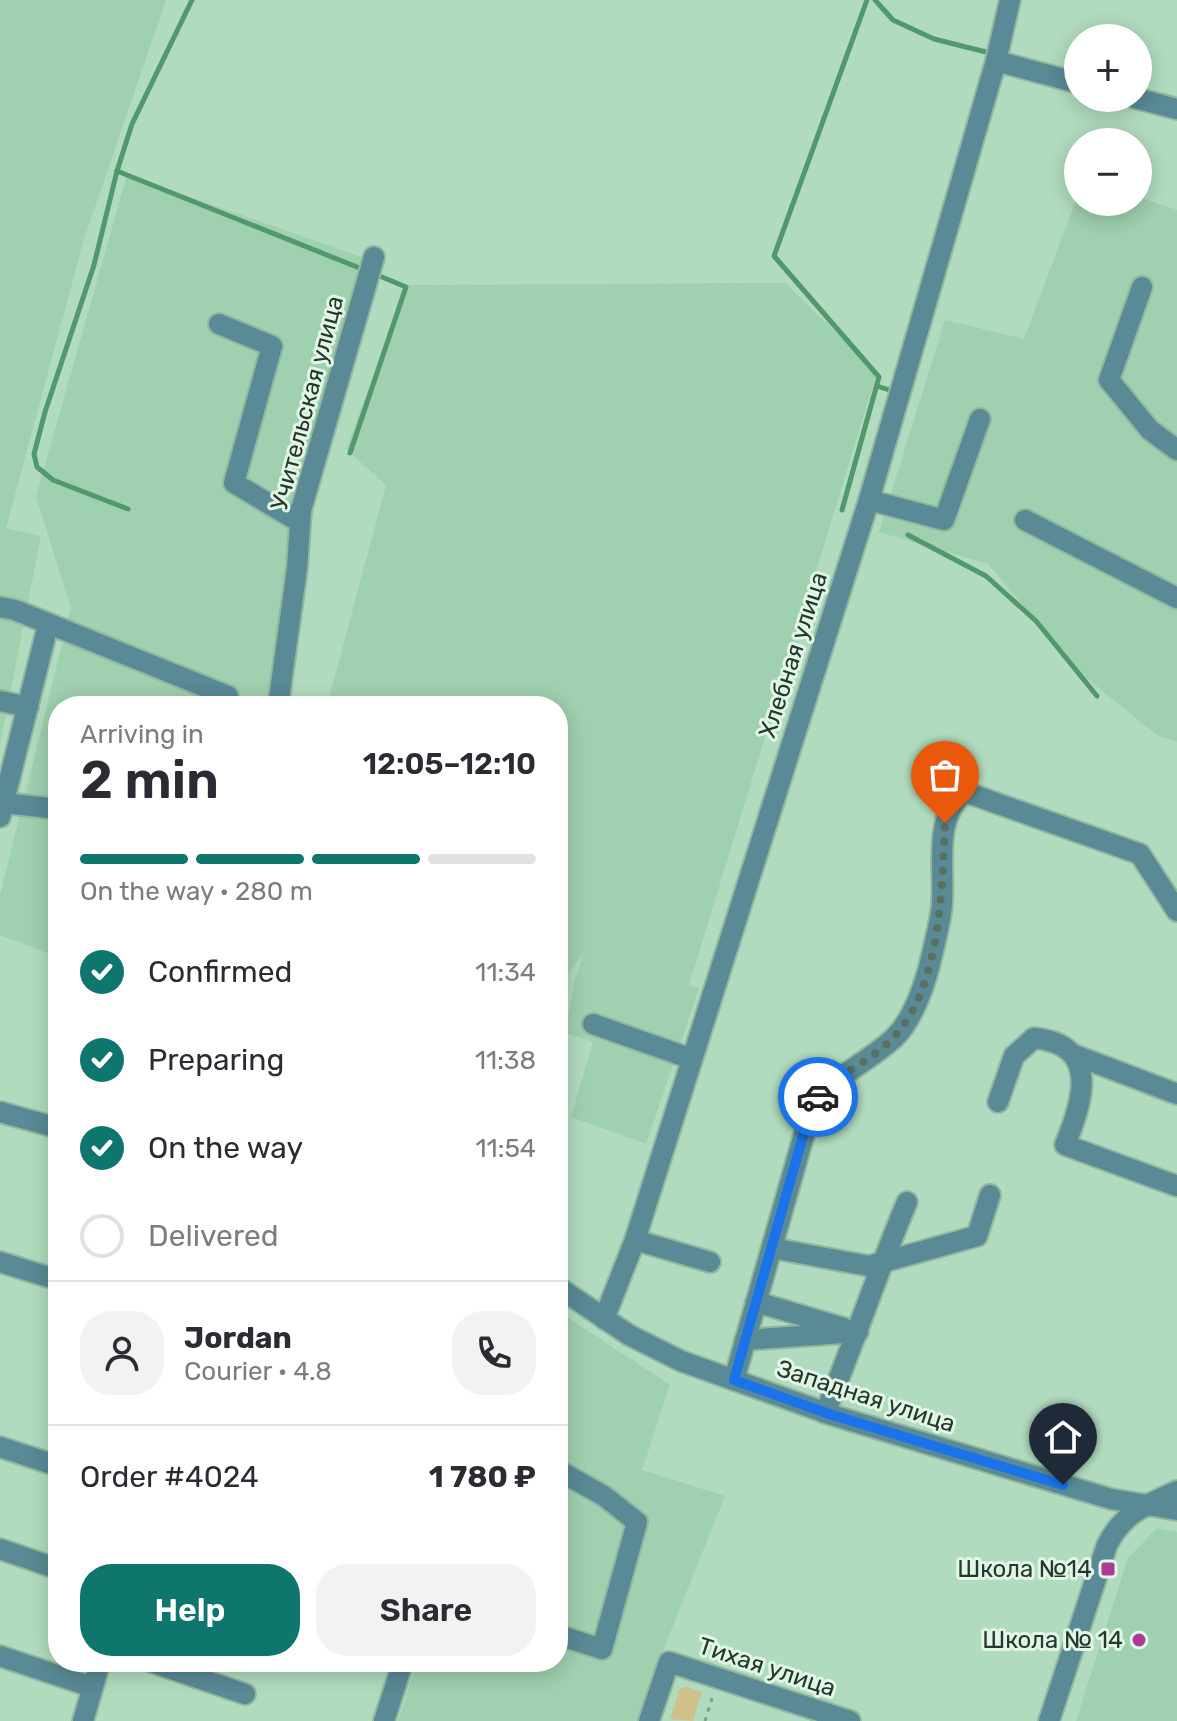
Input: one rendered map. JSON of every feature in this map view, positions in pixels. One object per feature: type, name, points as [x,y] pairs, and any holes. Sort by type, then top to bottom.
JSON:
[{"type":"street","name":"Хлебная улица","points":[[604,1319],[635,1240],[869,500],[996,61],[1010,0]]},
{"type":"street","points":[[996,61],[1064,79]]},
{"type":"street","points":[[1152,102],[1177,109]]},
{"type":"street","name":"Учительская улица","points":[[279,696],[297,568],[301,510],[374,257]]},
{"type":"street","points":[[1142,287],[1109,380],[1150,430],[1177,450]]},
{"type":"street","points":[[219,324],[272,346],[234,483],[291,517],[301,510]]},
{"type":"street","points":[[869,500],[944,520],[980,419]]},
{"type":"street","points":[[1025,520],[1177,598]]},
{"type":"street","points":[[0,607],[15,610],[228,696]]},
{"type":"street","points":[[48,625],[2,810],[48,809]]},
{"type":"street","points":[[0,701],[28,707]]},
{"type":"street","points":[[734,1380],[813,1103],[824,1090],[895,1037],[912,1011],[928,972],[941,912],[945,823],[954,801],[965,792],[1140,854],[1177,911]]},
{"type":"street","points":[[593,1024],[692,1059]]},
{"type":"street","points":[[998,1102],[1014,1056],[1034,1038],[1055,1040],[1072,1054],[1177,1094]]},
{"type":"street","points":[[1072,1054],[1083,1073],[1080,1108],[1065,1145],[1177,1186]]},
{"type":"street","points":[[0,1112],[48,1125]]},
{"type":"street","points":[[772,1248],[869,1266],[977,1236],[990,1195]]},
{"type":"street","points":[[825,1413],[907,1202]]},
{"type":"street","points":[[635,1240],[710,1262]]},
{"type":"street","points":[[0,1262],[48,1277]]},
{"type":"street","name":"Западная улица","points":[[568,1294],[629,1335],[681,1361],[825,1413],[1111,1499],[1177,1510]]},
{"type":"street","points":[[756,1302],[858,1332]]},
{"type":"street","points":[[745,1340],[858,1332]]},
{"type":"street","points":[[0,1447],[48,1463]]},
{"type":"street","points":[[568,1476],[604,1496],[637,1522],[602,1649],[568,1638]]},
{"type":"street","points":[[1049,1721],[1115,1529],[1125,1518],[1177,1491]]},
{"type":"street","points":[[0,1549],[48,1566]]},
{"type":"street","points":[[0,1656],[92,1687]]},
{"type":"street","name":"Тихая улица","points":[[649,1721],[669,1662],[850,1721]]},
{"type":"street","points":[[83,1721],[97,1672]]},
{"type":"street","points":[[180,1672],[245,1694]]},
{"type":"street","points":[[384,1721],[400,1672]]},
{"type":"path","points":[[705,1721],[716,1688]]},
{"type":"shaded area","points":[[0,0],[166,0],[84,239],[6,528],[41,536],[0,744]]},
{"type":"shaded area","points":[[127,175],[362,257],[277,696],[49,696],[71,608],[36,497]]},
{"type":"shaded area","points":[[1152,202],[1177,210],[1177,742],[1157,735],[1080,673],[988,564],[879,532],[945,320],[1024,339],[1070,216],[1152,216]]},
{"type":"shaded area","points":[[785,283],[877,372],[689,985],[699,989],[646,1144],[571,1117],[593,1042],[568,1034],[575,979],[584,953],[568,974],[568,696],[330,696],[386,485],[346,449],[408,285]]},
{"type":"shaded area","points":[[48,701],[48,953],[0,935],[0,896]]},
{"type":"shaded area","points":[[568,1318],[670,1385],[642,1470],[725,1496],[660,1658],[641,1721],[398,1721],[414,1672],[568,1672]]},
{"type":"shaded area","name":"Школа № 14","points":[[1157,1528],[1177,1532],[1177,1721],[1076,1721],[1128,1558]]},
{"type":"shaded area","points":[[680,1688],[702,1692],[693,1721],[670,1719]]},
{"type":"waterway","points":[[128,509],[53,480],[37,467],[34,454],[94,265],[132,124],[192,0]]},
{"type":"waterway","points":[[842,510],[879,377],[774,256],[867,0]]},
{"type":"waterway","points":[[875,0],[893,20],[934,39],[986,52]]},
{"type":"waterway","points":[[117,171],[357,267]]},
{"type":"waterway","points":[[350,453],[406,287],[382,277]]},
{"type":"waterway","points":[[877,386],[889,390]]},
{"type":"waterway","points":[[908,535],[986,576],[1036,621],[1097,696]]},
{"type":"way so far","points":[[818,1097],[895,1037],[912,1011],[928,972],[941,912],[945,823]]},
{"type":"place","name":"Школа №14","points":[[1108,1569]]},
{"type":"place","name":"Школа № 14","points":[[1139,1640]]},
{"type":"route","points":[[818,1097],[808,1118],[734,1380],[832,1415],[1063,1485]]}]
